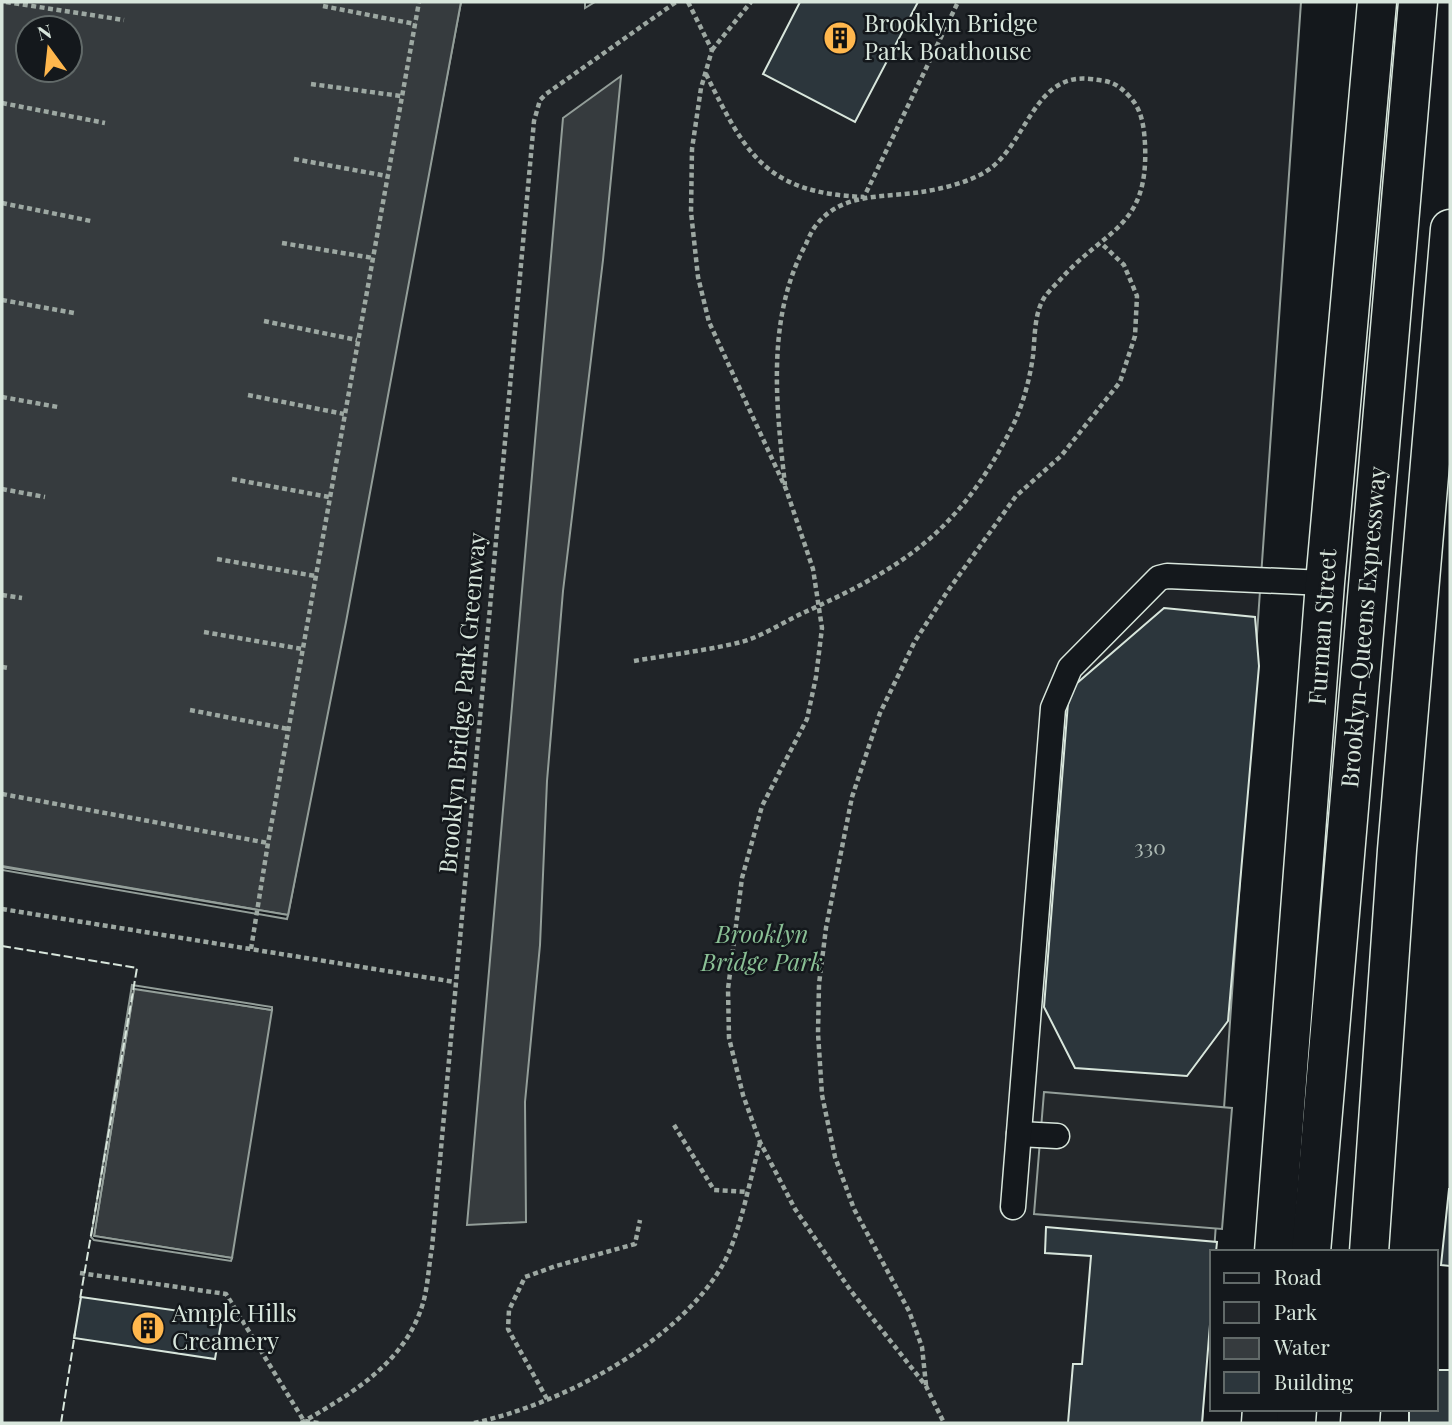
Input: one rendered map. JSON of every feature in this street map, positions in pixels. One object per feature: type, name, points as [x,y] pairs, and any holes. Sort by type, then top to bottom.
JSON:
[{"type":"main road","name":"Furman Street","points":[[1274,1250],[1325,583],[1377,2]]},
{"type":"main road","name":"Brooklyn-Queens Expressway","points":[[1311,1250],[1418,2]]},
{"type":"main road","points":[[1369,1250],[1397,850],[1450,229]]},
{"type":"lane","points":[[1013,1207],[1053,708],[1070,668],[1158,578],[1167,576],[1325,583]]},
{"type":"lane","points":[[1019,1134],[1057,1136]]},
{"type":"path","points":[[6,2],[124,20]]},
{"type":"path","points":[[251,949],[329,496],[419,2]]},
{"type":"path","name":"Brooklyn Bridge Park Greenway","points":[[303,1423],[372,1378],[400,1346],[420,1311],[432,1248],[534,121],[540,100],[546,94],[676,2]]},
{"type":"path","points":[[688,2],[712,50]]},
{"type":"path","points":[[751,2],[712,50],[705,74],[692,149],[691,212],[698,277],[709,323],[786,489],[813,569],[822,628],[807,719],[762,806],[741,878],[728,989],[729,1038],[743,1095],[760,1142],[795,1209],[824,1252],[926,1386],[944,1423]]},
{"type":"path","points":[[786,489],[779,434],[777,361],[783,302],[796,263],[816,225],[834,208],[864,197],[958,2]]},
{"type":"path","points":[[323,6],[415,24]]},
{"type":"path","points":[[634,661],[741,642],[866,582],[906,556],[949,521],[1000,451],[1020,410],[1042,300],[1072,266],[1102,244],[1137,205],[1146,171],[1144,122],[1133,98],[1112,81],[1077,77],[1051,88],[1004,156],[986,172],[922,192],[864,197],[836,196],[789,183],[764,167],[748,150],[728,119],[705,74]]},
{"type":"path","points":[[311,84],[401,96]]},
{"type":"path","points":[[2,103],[105,123]]},
{"type":"path","points":[[294,159],[387,176]]},
{"type":"path","points":[[2,203],[90,221]]},
{"type":"path","points":[[282,243],[373,258]]},
{"type":"path","points":[[926,1386],[922,1347],[909,1311],[854,1209],[835,1157],[822,1095],[818,1033],[818,996],[826,928],[852,797],[880,713],[915,641],[1016,496],[1061,456],[1120,382],[1136,336],[1137,296],[1124,265],[1102,244]]},
{"type":"path","points":[[2,300],[74,313]]},
{"type":"path","points":[[264,321],[357,340]]},
{"type":"path","points":[[248,395],[344,414]]},
{"type":"path","points":[[2,397],[58,407]]},
{"type":"path","points":[[232,479],[329,496]]},
{"type":"path","points":[[2,489],[45,497]]},
{"type":"path","points":[[217,559],[315,576]]},
{"type":"path","points":[[2,595],[22,598]]},
{"type":"path","points":[[204,632],[302,649]]},
{"type":"path","points":[[2,667],[8,668]]},
{"type":"path","points":[[190,710],[288,729]]},
{"type":"path","points":[[2,794],[268,842]]},
{"type":"path","points":[[2,909],[455,982]]},
{"type":"path","points":[[674,1125],[713,1190],[747,1192]]},
{"type":"path","points":[[474,1423],[509,1416],[595,1377],[648,1345],[697,1302],[723,1264],[739,1223],[760,1142]]},
{"type":"path","points":[[547,1399],[509,1329],[509,1310],[525,1277],[635,1244],[640,1220]]},
{"type":"path","points":[[80,1273],[226,1294],[303,1423],[319,1423]]},
{"type":"green space","name":"Brooklyn Bridge Park","points":[[461,2],[585,2],[585,8],[595,2],[1301,2],[1214,1250],[1210,1250],[1202,1423],[2,1423],[2,867],[288,915]]},
{"type":"shaded area","points":[[1044,1092],[1232,1108],[1222,1229],[1034,1214]]},
{"type":"water","points":[[2,2],[461,2],[346,622],[288,915],[2,866]]},
{"type":"water","points":[[621,76],[603,260],[563,591],[547,781],[540,945],[525,1102],[526,1222],[467,1225],[563,118]]},
{"type":"water","points":[[134,988],[272,1010],[232,1258],[94,1236]]},
{"type":"pier","points":[[2,867],[288,915],[287,919],[2,870]]},
{"type":"pier","points":[[132,985],[272,1007],[272,1010],[134,989],[94,1236],[232,1258],[231,1261],[94,1240],[91,1237]]},
{"type":"building","name":"Brooklyn Bridge Park Boathouse","points":[[800,2],[918,2],[855,122],[763,74]]},
{"type":"building","points":[[1164,608],[1255,617],[1259,666],[1228,1021],[1187,1076],[1075,1068],[1044,1007],[1069,690]]},
{"type":"building","points":[[1450,1189],[1450,1266],[1441,1265]]},
{"type":"building","points":[[1046,1227],[1217,1242],[1216,1250],[1210,1250],[1210,1325],[1202,1423],[1068,1423],[1073,1364],[1082,1364],[1091,1256],[1045,1253]]},
{"type":"building","name":"Ample Hills Creamery","points":[[81,1297],[222,1317],[215,1359],[74,1338]]},
{"type":"building","points":[[1438,1370],[1450,1370],[1450,1423],[1409,1423],[1409,1411],[1438,1411]]},
{"type":"fence","points":[[2,946],[137,968],[80,1299]]},
{"type":"fence","points":[[61,1423],[75,1333]]},
{"type":"place","name":"Brooklyn Bridge Park Boathouse","points":[[840,38]]},
{"type":"place","name":"Ample Hills Creamery","points":[[148,1328]]}]
